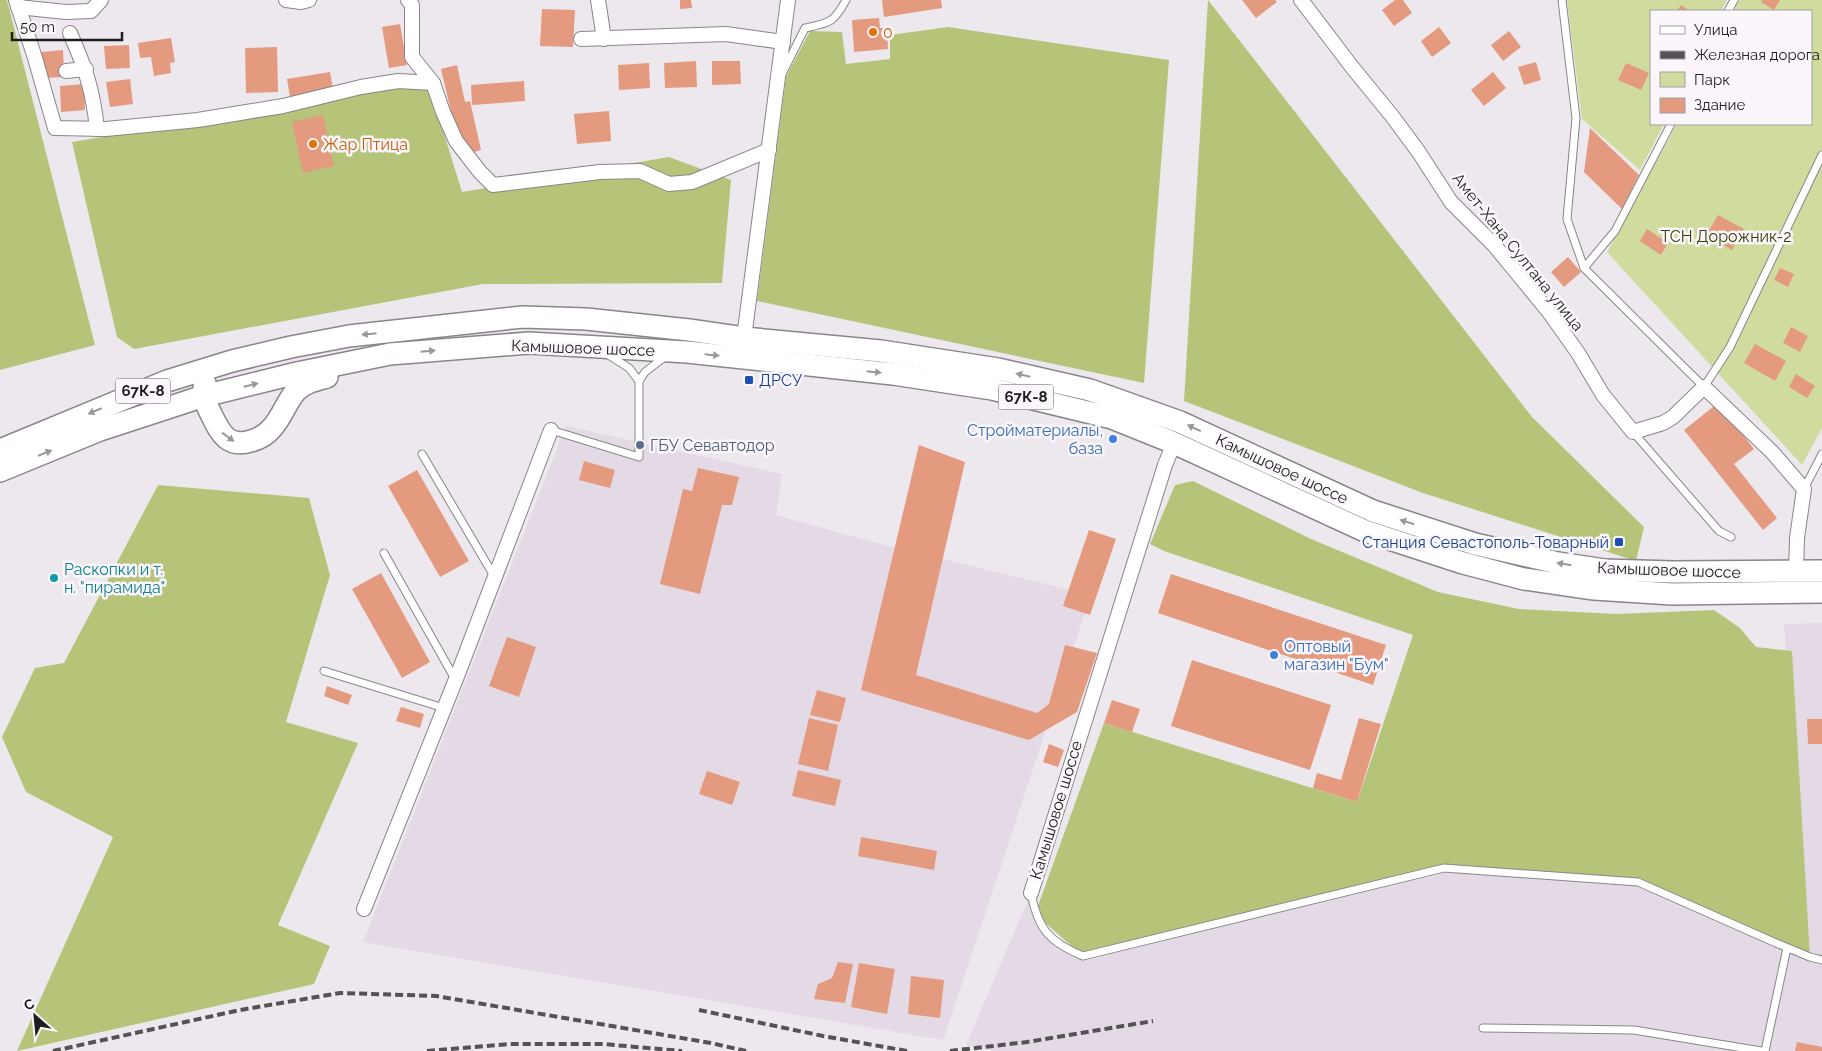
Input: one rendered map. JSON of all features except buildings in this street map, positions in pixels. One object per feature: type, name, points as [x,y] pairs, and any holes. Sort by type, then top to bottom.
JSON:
[{"type":"main road","name":"Камышовое шоссе","points":[[0,450],[167,381],[232,361],[291,347],[349,336],[522,317],[595,320],[744,338],[881,351],[998,369],[1090,390],[1180,422],[1373,511],[1475,544],[1558,563],[1605,570],[1822,571]]},
{"type":"main road","name":"Камышовое шоссе","points":[[0,471],[100,430],[204,396],[297,373],[390,354],[529,344],[673,351],[893,374],[992,389],[1112,418],[1174,442],[1365,531],[1463,563],[1524,579],[1594,590],[1672,594],[1822,592]]},
{"type":"main road","points":[[291,347],[268,359],[210,376],[205,380],[203,387],[204,396],[218,430],[232,442],[242,443],[253,440],[271,429],[290,398],[304,384],[361,369],[376,363],[390,354]]},
{"type":"street","points":[[101,0],[91,11],[66,12],[17,4],[55,128],[97,129],[198,120],[283,106],[361,87],[398,81],[433,83]]},
{"type":"street","points":[[286,0],[301,2],[309,0]]},
{"type":"street","points":[[408,0],[412,5],[412,56],[433,83],[456,141],[480,172],[493,185],[600,172],[640,171],[669,184],[692,182],[769,150]]},
{"type":"street","points":[[598,0],[604,39]]},
{"type":"street","points":[[744,338],[746,310],[779,79],[788,0]]},
{"type":"street","name":"Амет-Хана Султана улица","points":[[1301,0],[1418,151],[1451,202],[1494,246],[1549,312],[1578,353],[1603,395],[1633,432]]},
{"type":"street","points":[[70,33],[86,69],[94,99],[97,129]]},
{"type":"street","points":[[581,40],[726,34],[783,42]]},
{"type":"street","points":[[66,71],[86,69]]},
{"type":"street","points":[[1633,432],[1664,423],[1673,417],[1704,387],[1772,452],[1804,489],[1797,538],[1796,572]]},
{"type":"street","points":[[364,909],[456,679],[551,430]]},
{"type":"street","name":"Камышовое шоссе","points":[[1030,893],[1112,630],[1174,442]]},
{"type":"lane","points":[[779,79],[805,28],[825,24],[838,15],[846,0]]},
{"type":"lane","points":[[1562,0],[1576,118],[1567,220],[1584,268],[1704,387],[1730,347],[1822,155]]},
{"type":"lane","points":[[1584,268],[1615,231],[1671,125]]},
{"type":"lane","points":[[594,346],[629,368],[639,381]]},
{"type":"lane","points":[[551,430],[639,457],[639,381],[645,372],[673,351]]},
{"type":"lane","points":[[1633,432],[1719,531],[1731,537]]},
{"type":"lane","points":[[422,454],[494,576]]},
{"type":"lane","points":[[1804,489],[1822,454]]},
{"type":"lane","points":[[384,553],[456,679]]},
{"type":"lane","points":[[324,670],[444,708]]},
{"type":"lane","points":[[1030,893],[1035,914],[1046,933],[1063,947],[1083,956],[1444,868],[1638,882],[1787,948],[1822,960]]},
{"type":"lane","points":[[1765,1051],[1787,948]]},
{"type":"lane","points":[[1483,1028],[1634,1030],[1761,1051]]},
{"type":"shaded area","points":[[566,426],[782,474],[776,515],[873,542],[1091,595],[943,1040],[363,942]]},
{"type":"shaded area","points":[[1822,623],[1822,1051],[996,1051],[966,1045],[1031,893],[1046,933],[1083,956],[1444,868],[1638,882],[1810,957],[1784,624]]},
{"type":"green space","points":[[0,0],[7,0],[95,345],[0,370]]},
{"type":"green space","points":[[1208,0],[1532,417],[1644,527],[1636,561],[1423,493],[1184,401]]},
{"type":"green space","points":[[1567,0],[1727,0],[1722,10],[1650,10],[1650,125],[1663,125],[1640,170],[1582,119]]},
{"type":"green space","name":"ТСН Дорожник-2","points":[[1739,0],[1822,0],[1822,428],[1802,465],[1607,252],[1676,125],[1812,125],[1812,10],[1734,10]]},
{"type":"green space","points":[[948,27],[1169,60],[1144,383],[757,301],[786,77],[810,31],[842,32],[846,64],[890,59],[890,35]]},
{"type":"green space","points":[[428,82],[462,192],[669,157],[731,180],[722,283],[483,284],[134,349],[117,337],[72,142]]},
{"type":"green space","points":[[1193,481],[1311,539],[1438,592],[1519,609],[1616,614],[1714,610],[1740,628],[1756,647],[1792,651],[1810,957],[1638,882],[1445,868],[1083,956],[1035,914],[1104,723],[1357,802],[1413,635],[1164,551],[1150,544],[1175,485]]},
{"type":"green space","points":[[158,485],[309,498],[330,575],[286,722],[358,743],[278,925],[330,946],[314,984],[17,1051],[113,837],[26,792],[2,737],[35,668],[64,663]]},
{"type":"railway","points":[[53,1051],[240,1010],[340,993],[436,996],[711,1043],[746,1051]]},
{"type":"railway","points":[[699,1010],[823,1036],[907,1051]]},
{"type":"railway","points":[[950,1051],[1027,1042],[1153,1021]]},
{"type":"railway","points":[[427,1051],[510,1044],[603,1044],[682,1051]]},
{"type":"place","name":"0","points":[[873,32]]},
{"type":"place","name":"Жар Птица","points":[[313,144]]},
{"type":"place","name":"ДРСУ","points":[[749,380]]},
{"type":"place","name":"Стройматериалы, база","points":[[1113,439]]},
{"type":"place","name":"ГБУ Севавтодор","points":[[640,445]]},
{"type":"place","name":"Станция Севастополь-Товарный","points":[[1619,542]]},
{"type":"place","name":"Раскопки и т. н. \"пирамида\"","points":[[54,578]]},
{"type":"place","name":"Оптовый магазин \"Бум\"","points":[[1274,655]]}]
